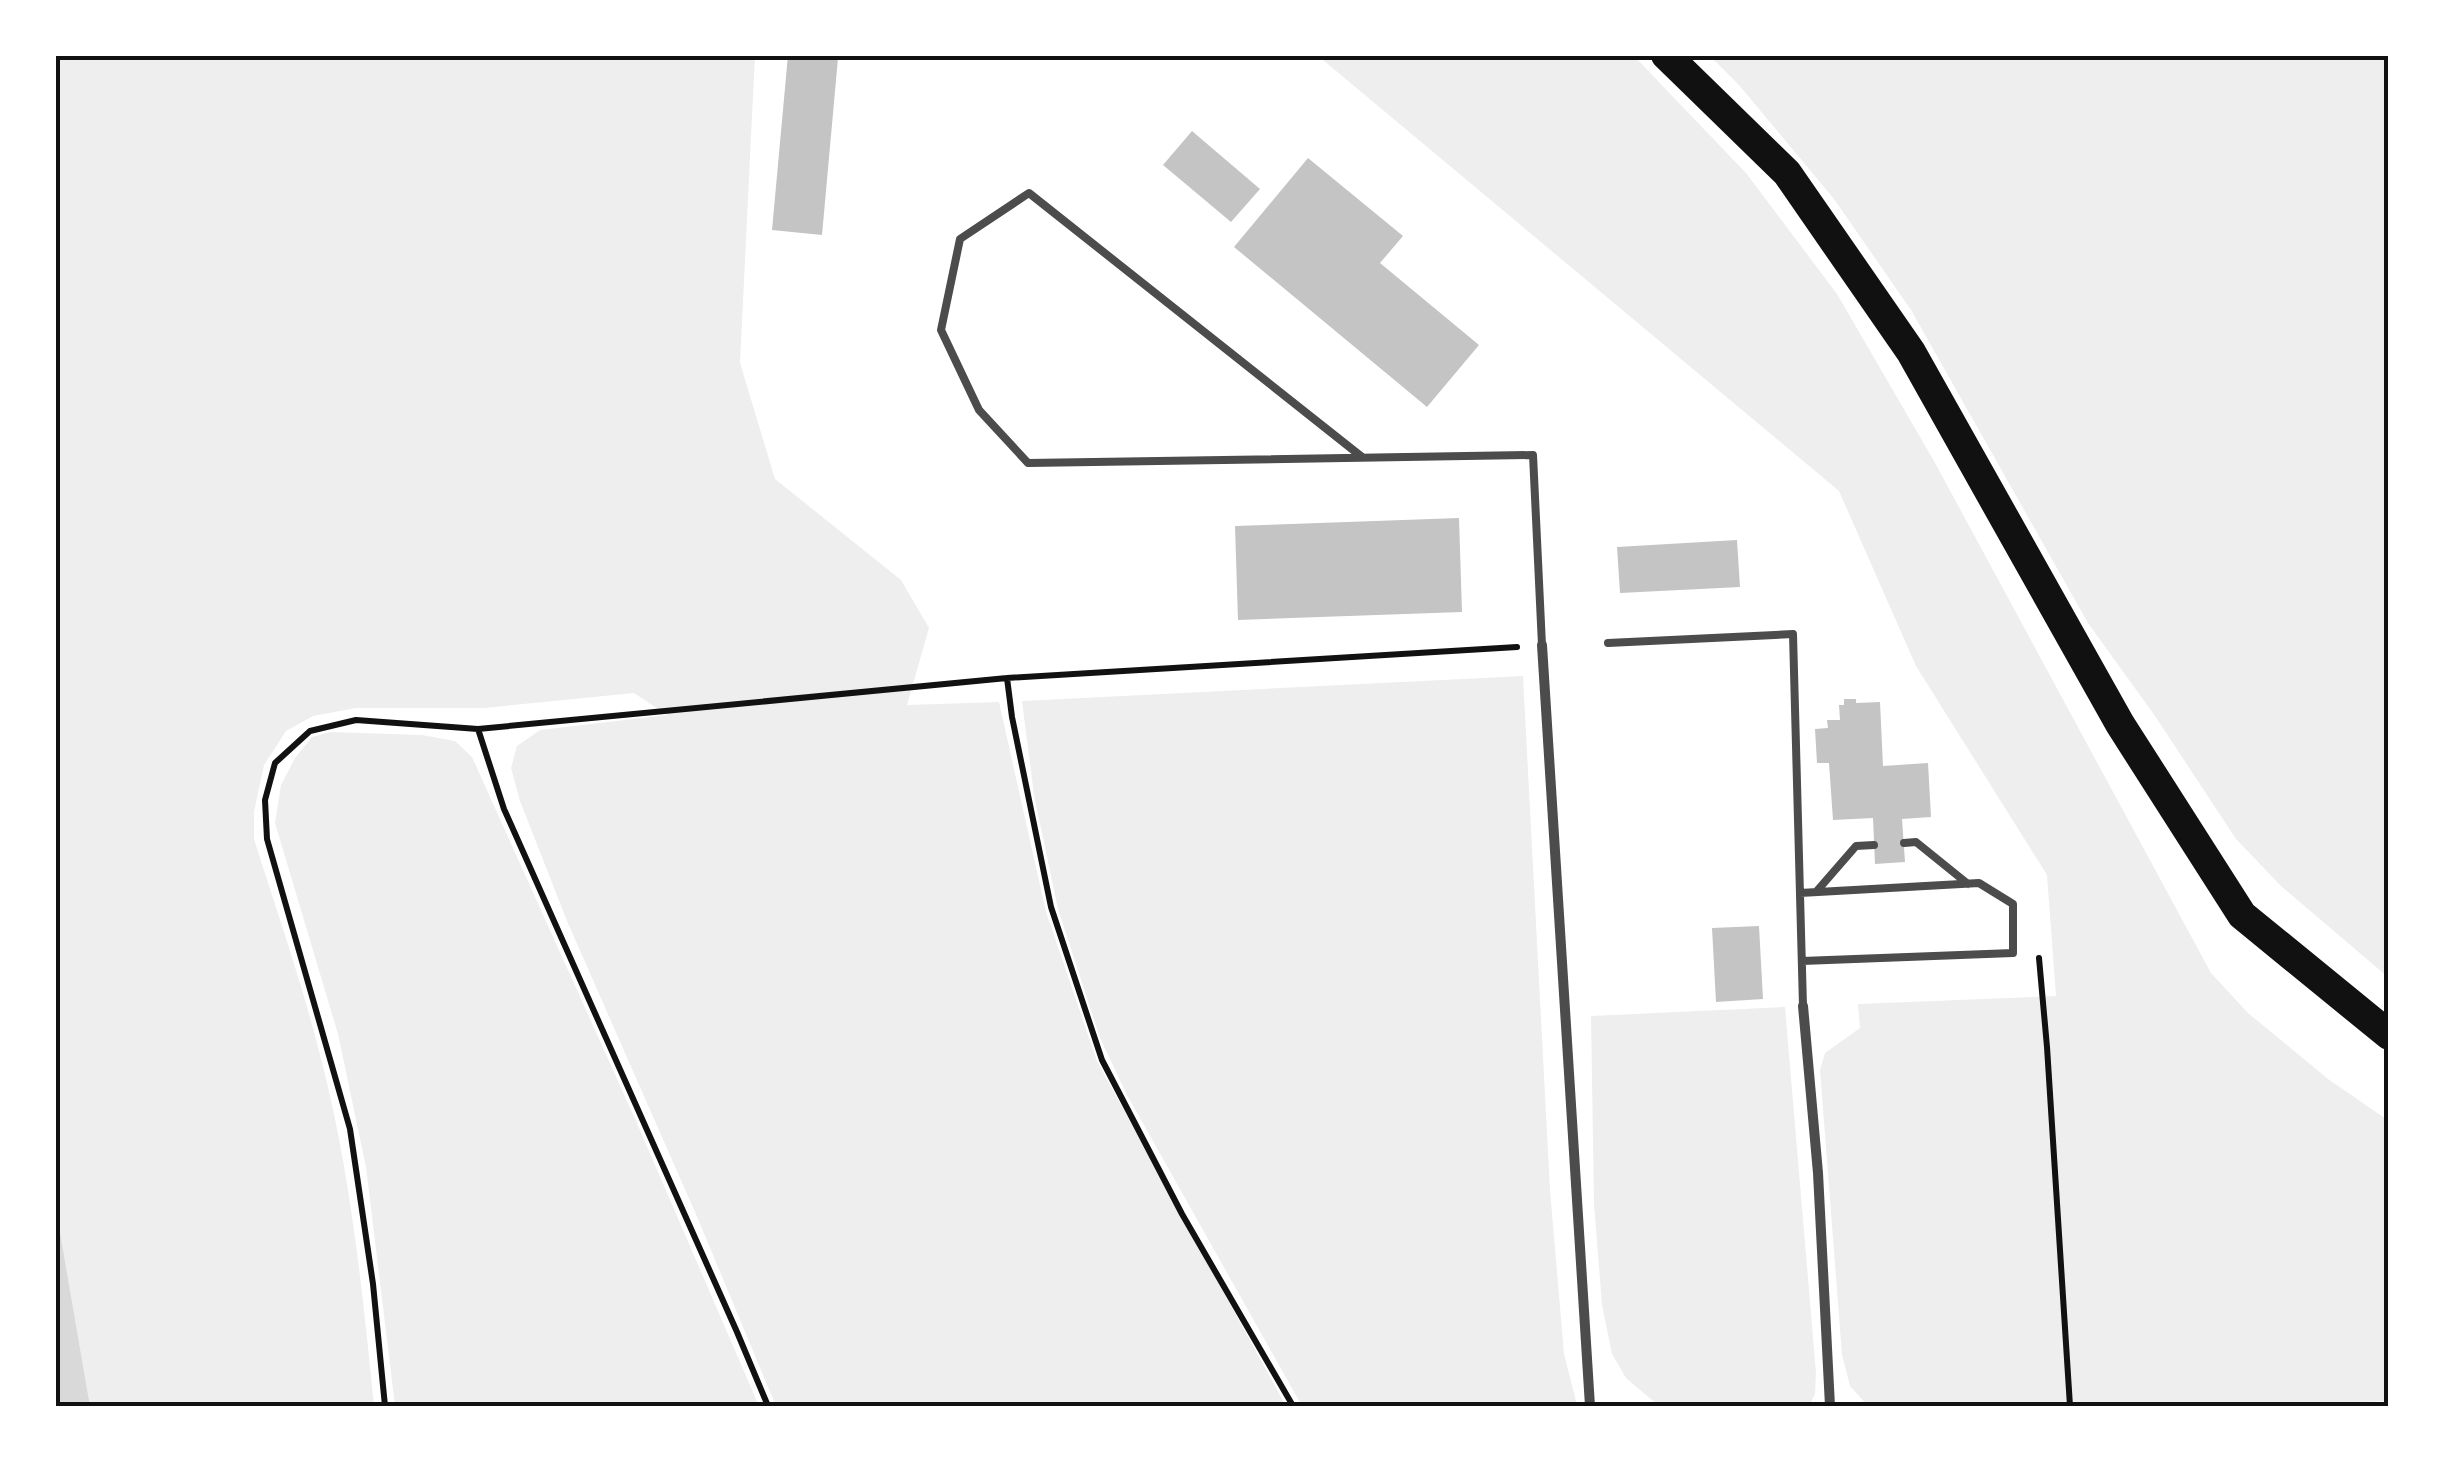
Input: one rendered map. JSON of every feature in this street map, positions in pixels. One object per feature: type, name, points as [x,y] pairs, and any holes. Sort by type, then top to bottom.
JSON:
[{"type":"highway","points":[[1666,55],[1787,173],[1911,352],[2120,724],[2242,915],[2389,1035]]},
{"type":"street","points":[[1542,646],[1590,1406]]},
{"type":"street","points":[[1803,1006],[1818,1173],[1830,1406]]},
{"type":"lane","points":[[1362,458],[1028,193],[960,239],[941,330],[980,410],[1028,463],[1362,458],[1533,455],[1542,646]]},
{"type":"lane","points":[[1608,644],[1793,634],[1803,1006]]},
{"type":"lane","points":[[1904,843],[1916,842],[1968,884]]},
{"type":"lane","points":[[1816,892],[1856,846],[1874,845]]},
{"type":"lane","points":[[1800,893],[1979,883],[2013,904],[2013,953],[1802,961]]},
{"type":"path","points":[[385,1406],[373,1284],[350,1129],[266,839],[265,800],[275,762],[310,731],[356,720],[478,729],[1007,678],[1542,646]]},
{"type":"path","points":[[1007,678],[1051,907],[1102,1060],[1182,1214],[1292,1406]]},
{"type":"path","points":[[478,729],[504,809],[768,1406]]},
{"type":"path","points":[[2038,957],[2070,1406]]},
{"type":"shaded area","points":[[55,55],[755,55],[740,363],[775,479],[901,580],[929,628],[907,705],[999,702],[1046,912],[1097,1061],[1286,1406],[776,1406],[567,921],[511,768],[517,746],[540,730],[667,715],[634,693],[484,708],[356,708],[313,716],[286,731],[264,765],[254,812],[254,839],[330,1095],[354,1227],[374,1406],[90,1406],[55,1203]]},
{"type":"shaded area","points":[[1317,55],[1633,55],[1746,173],[1837,294],[1934,461],[2211,973],[2248,1013],[2328,1079],[2389,1121],[2389,1401],[2225,1406],[1868,1406],[1850,1386],[1842,1355],[1820,1070],[1825,1053],[1860,1028],[1858,1004],[2056,996],[2047,875],[1916,666],[1839,491]]},
{"type":"shaded area","points":[[1709,55],[2389,55],[2389,978],[2281,886],[2236,839],[2088,623],[1911,310],[1834,199]]},
{"type":"shaded area","points":[[1523,676],[1550,1190],[1564,1354],[1575,1406],[1302,1406],[1127,1095],[1100,1038],[1058,909],[1034,795],[1022,701]]},
{"type":"shaded area","points":[[330,732],[422,735],[455,741],[472,757],[759,1406],[395,1406],[366,1167],[338,1034],[275,823],[281,785],[295,758],[312,737]]},
{"type":"shaded area","points":[[1785,1007],[1815,1394],[1809,1406],[1659,1406],[1626,1378],[1612,1354],[1602,1305],[1594,1204],[1591,1016]]},
{"type":"shaded area","points":[[55,1203],[90,1406],[55,1406]]},
{"type":"building","points":[[788,55],[838,58],[822,235],[772,230]]},
{"type":"building","points":[[1192,131],[1260,189],[1231,222],[1163,165]]},
{"type":"building","points":[[1308,158],[1403,236],[1380,263],[1479,345],[1427,407],[1234,247]]},
{"type":"building","points":[[1459,518],[1462,612],[1238,620],[1235,526]]},
{"type":"building","points":[[1737,540],[1740,587],[1620,593],[1617,547]]},
{"type":"building","points":[[1844,699],[1880,702],[1883,766],[1928,763],[1931,817],[1902,819],[1905,862],[1875,864],[1873,818],[1833,820],[1829,763],[1817,763],[1815,729],[1828,728],[1827,720],[1840,720],[1839,705],[1844,705]]},
{"type":"building","points":[[1759,926],[1763,999],[1716,1002],[1712,928]]}]
